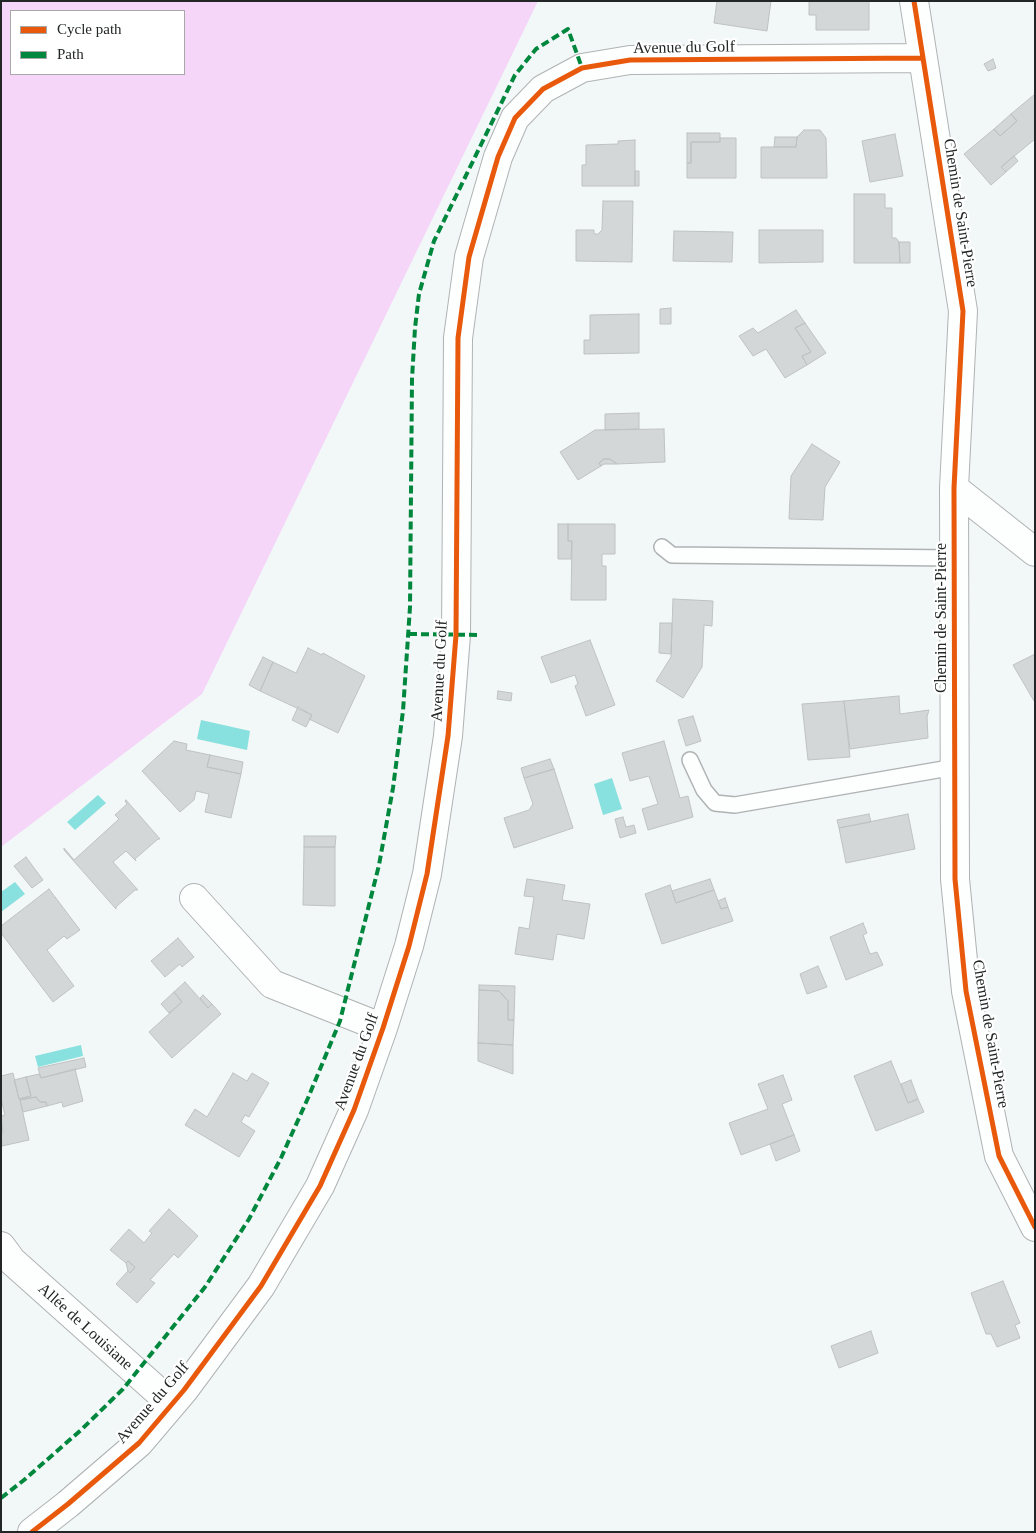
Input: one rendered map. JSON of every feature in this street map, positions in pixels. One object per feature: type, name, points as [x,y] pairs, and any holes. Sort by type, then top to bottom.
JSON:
[{"type":"street","name":"Chemin de Saint-Pierre","points":[[914,1],[963,311],[954,488],[955,879],[966,991],[1000,1156],[1035,1227]]},
{"type":"street","name":"Avenue du Golf","points":[[32,1532],[139,1443],[184,1390],[261,1286],[320,1186],[354,1110],[383,1028],[409,946],[427,874],[448,736],[456,635],[458,338],[469,256],[498,157],[515,118],[543,89],[582,68],[630,60],[923,58]]},
{"type":"street","points":[[954,488],[1035,552]]},
{"type":"street","points":[[194,898],[272,984],[383,1028]]},
{"type":"street","name":"Allée de Louisiane","points":[[1,1246],[12,1261],[172,1404]]},
{"type":"lane","points":[[662,547],[672,555],[954,558]]},
{"type":"lane","points":[[690,760],[704,790],[715,803],[735,805],[955,767]]},
{"type":"shaded area","points":[[1,1],[538,1],[202,694],[1,847]]},
{"type":"water","points":[[201,720],[250,731],[247,750],[197,739]]},
{"type":"water","points":[[612,778],[622,809],[603,815],[594,784]]},
{"type":"water","points":[[98,795],[106,803],[75,830],[67,822]]},
{"type":"water","points":[[15,882],[25,894],[1,912],[1,892]]},
{"type":"water","points":[[81,1045],[83,1056],[38,1067],[35,1056]]},
{"type":"building","points":[[717,1],[771,1],[767,31],[714,23]]},
{"type":"building","points":[[809,1],[869,1],[869,30],[816,30],[816,15],[809,15]]},
{"type":"building","points":[[993,59],[996,68],[988,71],[984,64]]},
{"type":"building","points":[[1035,94],[1035,139],[1001,167],[1006,172],[991,185],[964,154],[994,129],[1000,136],[1017,121],[1011,114]]},
{"type":"building","points":[[1011,114],[1017,121],[1000,136],[994,129]]},
{"type":"building","points":[[804,130],[820,130],[826,138],[827,178],[761,178],[761,147],[796,147],[797,137]]},
{"type":"building","points":[[687,133],[720,133],[720,142],[691,142],[691,163],[687,163]]},
{"type":"building","points":[[895,134],[903,176],[870,182],[862,141]]},
{"type":"building","points":[[775,137],[797,137],[796,147],[774,147]]},
{"type":"building","points":[[720,138],[736,138],[736,178],[687,178],[687,163],[691,163],[691,142],[720,142]]},
{"type":"building","points":[[635,140],[635,186],[582,186],[582,165],[586,165],[586,145],[618,144],[618,141]]},
{"type":"building","points":[[1014,156],[1018,161],[1006,172],[1001,167]]},
{"type":"building","points":[[635,171],[639,171],[639,186],[635,186]]},
{"type":"building","points":[[854,194],[885,194],[885,208],[892,208],[892,238],[896,238],[899,242],[900,263],[854,263]]},
{"type":"building","points":[[603,201],[633,201],[632,262],[576,261],[576,230],[594,230],[594,234],[598,234],[602,230]]},
{"type":"building","points":[[759,230],[823,230],[823,262],[759,263]]},
{"type":"building","points":[[674,231],[733,232],[732,262],[673,261]]},
{"type":"building","points":[[899,242],[910,242],[910,263],[900,263]]},
{"type":"building","points":[[671,308],[671,324],[660,324],[660,309]]},
{"type":"building","points":[[796,310],[805,323],[795,328],[811,352],[802,356],[807,365],[785,378],[766,349],[753,356],[739,336],[753,328],[758,333]]},
{"type":"building","points":[[639,314],[639,353],[584,354],[584,340],[590,340],[590,315]]},
{"type":"building","points":[[805,323],[826,353],[807,365],[802,356],[811,352],[795,328]]},
{"type":"building","points":[[639,413],[639,429],[605,430],[605,414]]},
{"type":"building","points":[[664,429],[665,462],[617,464],[610,459],[604,459],[599,463],[601,466],[578,480],[560,452],[595,430]]},
{"type":"building","points":[[812,444],[840,462],[825,487],[823,520],[789,519],[791,476]]},
{"type":"building","points":[[604,459],[610,459],[617,464],[604,464],[601,466],[599,463]]},
{"type":"building","points":[[558,524],[568,524],[568,541],[572,541],[571,559],[558,559]]},
{"type":"building","points":[[568,524],[615,524],[615,554],[602,554],[602,566],[606,566],[606,600],[571,600],[572,541],[568,541]]},
{"type":"building","points":[[673,599],[713,601],[712,626],[704,625],[702,667],[683,698],[656,681],[671,657]]},
{"type":"building","points":[[660,623],[672,623],[671,654],[659,653]]},
{"type":"building","points":[[590,640],[615,705],[586,716],[575,686],[578,684],[575,675],[551,683],[541,657]]},
{"type":"building","points":[[308,648],[322,655],[323,653],[365,676],[338,733],[309,719],[312,715],[260,691],[273,662],[296,673]]},
{"type":"building","points":[[1035,654],[1035,700],[1034,701],[1013,665]]},
{"type":"building","points":[[263,657],[273,662],[260,691],[249,685]]},
{"type":"building","points":[[498,691],[512,693],[511,701],[497,699]]},
{"type":"building","points":[[899,696],[900,714],[929,710],[927,717],[928,738],[850,749],[844,701]]},
{"type":"building","points":[[844,701],[850,757],[808,760],[802,704]]},
{"type":"building","points":[[298,707],[312,715],[306,727],[292,720]]},
{"type":"building","points":[[693,716],[701,741],[686,746],[678,720]]},
{"type":"building","points":[[174,741],[187,744],[186,750],[210,755],[207,767],[241,774],[231,818],[205,812],[209,794],[196,791],[194,800],[180,812],[142,771]]},
{"type":"building","points":[[664,741],[680,798],[688,796],[693,817],[648,830],[642,809],[658,804],[649,776],[630,781],[622,753]]},
{"type":"building","points":[[210,755],[243,762],[241,774],[207,767]]},
{"type":"building","points":[[550,759],[554,769],[524,778],[521,768]]},
{"type":"building","points":[[554,769],[573,828],[514,848],[504,818],[529,810],[533,804],[524,778]]},
{"type":"building","points":[[126,800],[160,839],[135,859],[136,861],[126,851],[113,862],[138,890],[135,890],[116,909],[64,850],[64,848],[74,860],[119,819],[115,815],[127,804]]},
{"type":"building","points":[[869,814],[871,822],[839,828],[837,820]]},
{"type":"building","points":[[908,814],[915,849],[846,863],[839,828]]},
{"type":"building","points":[[623,817],[626,827],[634,825],[636,833],[620,838],[615,819]]},
{"type":"building","points":[[304,836],[336,836],[335,847],[304,847]]},
{"type":"building","points":[[304,847],[335,847],[335,906],[303,905]]},
{"type":"building","points":[[26,857],[43,880],[32,888],[14,866]]},
{"type":"building","points":[[527,879],[565,885],[562,900],[590,904],[584,939],[557,934],[553,960],[515,954],[519,927],[529,929],[534,897],[524,896]]},
{"type":"building","points":[[710,879],[714,890],[676,903],[672,891]]},
{"type":"building","points":[[670,885],[676,903],[714,890],[721,909],[728,907],[733,921],[662,944],[645,894]]},
{"type":"building","points":[[49,889],[80,930],[67,939],[64,936],[47,950],[74,986],[53,1002],[1,933],[1,926]]},
{"type":"building","points":[[725,898],[728,907],[721,909],[718,901]]},
{"type":"building","points":[[863,923],[867,933],[863,935],[870,954],[877,952],[883,965],[846,980],[830,937]]},
{"type":"building","points":[[178,938],[194,957],[182,967],[180,964],[165,977],[151,961]]},
{"type":"building","points":[[818,966],[827,987],[807,994],[800,974]]},
{"type":"building","points":[[185,982],[208,1008],[212,1004],[221,1014],[172,1058],[149,1032],[182,1002],[174,992]]},
{"type":"building","points":[[479,985],[515,986],[514,1020],[508,1020],[508,1001],[499,991],[479,990]]},
{"type":"building","points":[[479,990],[499,991],[508,1001],[508,1020],[514,1020],[513,1045],[478,1043]]},
{"type":"building","points":[[174,992],[182,1002],[169,1013],[161,1004]]},
{"type":"building","points":[[203,995],[212,1004],[208,1008],[200,998]]},
{"type":"building","points":[[478,1043],[513,1045],[513,1074],[478,1061]]},
{"type":"building","points":[[84,1058],[86,1067],[41,1078],[38,1068]]},
{"type":"building","points":[[891,1061],[908,1103],[918,1099],[924,1112],[876,1131],[854,1076]]},
{"type":"building","points":[[75,1069],[83,1101],[63,1107],[62,1102],[47,1106],[46,1102],[40,1102],[36,1097],[20,1100],[29,1140],[2,1146],[1,1116],[5,1115],[1,1099],[1,1076],[13,1073],[19,1099],[31,1096],[26,1077],[39,1074],[41,1078]]},
{"type":"building","points":[[233,1073],[247,1081],[252,1073],[269,1083],[249,1117],[245,1115],[241,1122],[255,1131],[239,1157],[185,1125],[195,1109],[207,1117]]},
{"type":"building","points":[[783,1075],[792,1100],[782,1104],[794,1135],[741,1155],[729,1123],[768,1109],[758,1084]]},
{"type":"building","points":[[26,1077],[31,1096],[19,1099],[14,1080]]},
{"type":"building","points":[[911,1080],[918,1099],[908,1103],[901,1084]]},
{"type":"building","points":[[36,1097],[40,1102],[46,1102],[47,1106],[23,1112],[20,1100]]},
{"type":"building","points":[[794,1135],[800,1151],[776,1161],[770,1144]]},
{"type":"building","points":[[169,1209],[198,1236],[178,1258],[174,1254],[150,1280],[155,1283],[137,1303],[116,1284],[128,1271],[130,1273],[135,1267],[128,1261],[126,1263],[110,1250],[129,1229],[144,1243],[152,1233],[149,1231]]},
{"type":"building","points":[[128,1261],[135,1267],[130,1273],[126,1263]]},
{"type":"building","points":[[1003,1281],[1020,1323],[1015,1325],[1020,1338],[997,1347],[991,1334],[986,1334],[971,1293]]},
{"type":"building","points":[[871,1331],[878,1353],[839,1368],[831,1346]]},
{"type":"marked path","points":[[1,1498],[81,1430],[123,1389],[205,1287],[249,1219],[281,1158],[340,1021],[379,865],[393,788],[403,711],[410,607],[412,379],[419,294],[434,241],[515,75],[536,49],[568,29],[582,68]]},
{"type":"marked path","points":[[409,634],[480,635]]},
{"type":"cycle path","points":[[914,1],[963,311],[954,488],[955,879],[966,991],[999,1156],[1035,1227]]},
{"type":"cycle path","points":[[32,1532],[139,1443],[184,1390],[261,1286],[320,1186],[354,1110],[383,1028],[409,946],[427,874],[448,736],[456,635],[458,338],[469,257],[498,157],[515,118],[543,89],[582,68],[630,60],[923,58]]}]
